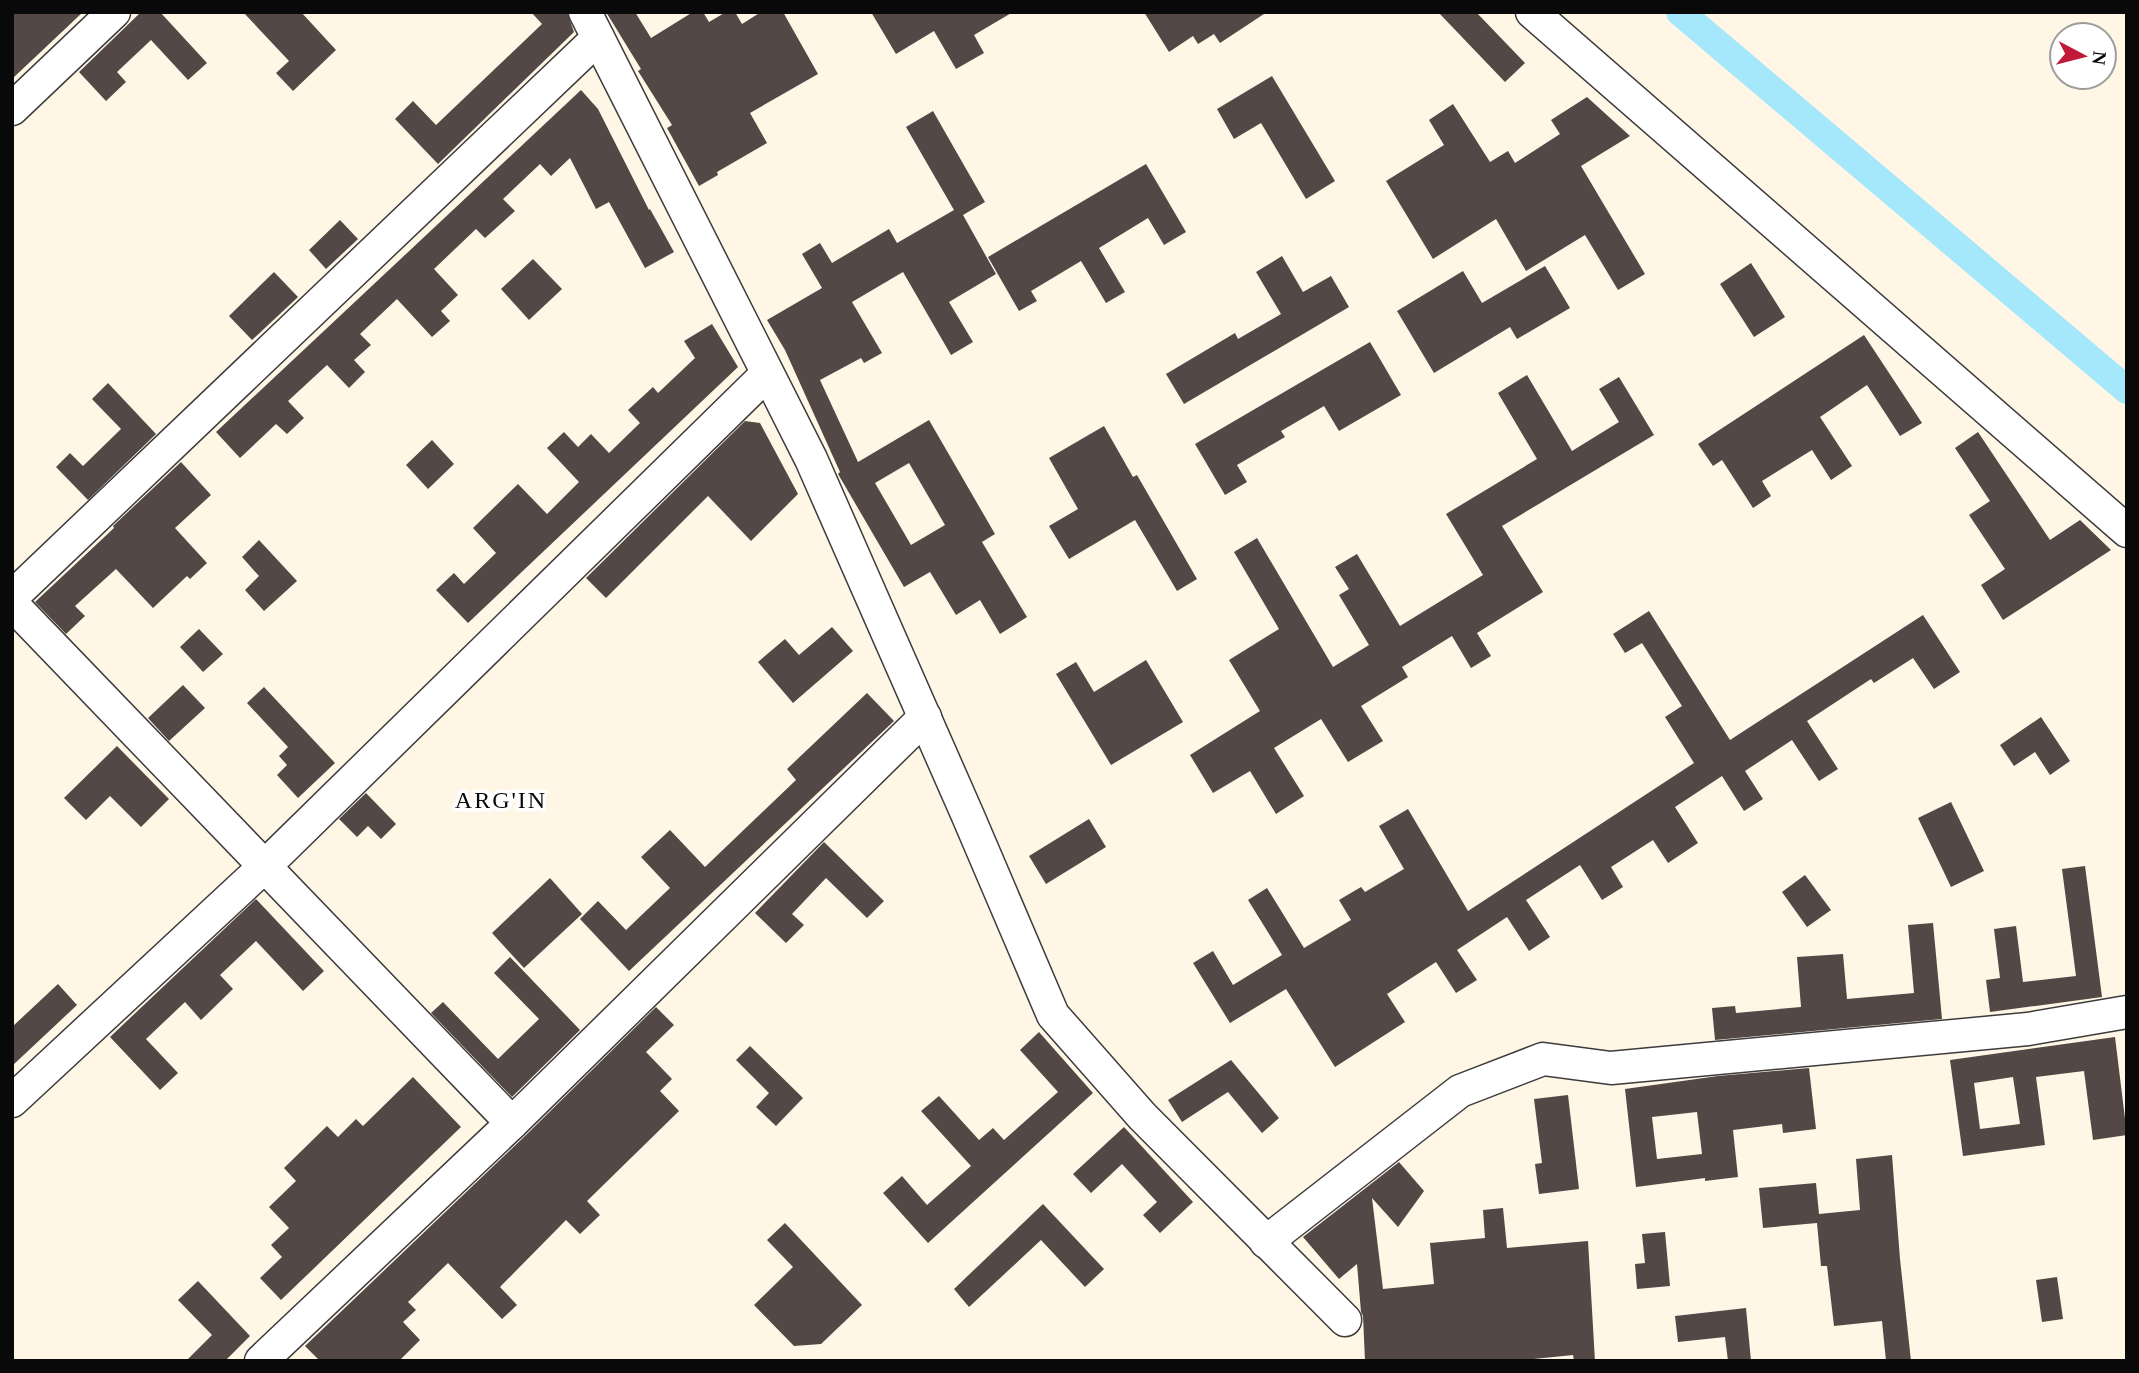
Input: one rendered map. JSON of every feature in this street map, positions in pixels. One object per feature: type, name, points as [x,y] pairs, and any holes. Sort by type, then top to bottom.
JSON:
[{"type":"street","points":[[12,109],[114,12]]},
{"type":"street","points":[[1532,12],[2127,531]]},
{"type":"street","points":[[12,597],[592,25],[811,459],[1053,1015],[1142,1116],[1345,1320]]},
{"type":"street","points":[[12,1101],[265,866],[767,374]]},
{"type":"street","points":[[12,604],[512,1123]]},
{"type":"street","points":[[261,1361],[512,1123],[925,717]]},
{"type":"street","points":[[1266,1242],[1460,1091],[1543,1059],[1611,1068],[2028,1030],[2127,1012]]},
{"type":"building","points":[[12,12],[83,12],[12,79]]},
{"type":"building","points":[[141,12],[160,12],[207,63],[188,80],[151,40],[117,72],[126,82],[106,101],[79,72]]},
{"type":"building","points":[[243,12],[301,12],[336,50],[293,91],[276,73],[289,61]]},
{"type":"building","points":[[531,12],[567,12],[574,32],[438,164],[395,119],[413,101],[436,125],[542,24]]},
{"type":"building","points":[[606,12],[635,12],[651,38],[693,12],[703,12],[709,22],[726,12],[735,12],[742,24],[761,12],[783,12],[818,74],[750,113],[767,143],[717,172],[718,175],[699,186],[667,128],[672,125],[638,71],[641,69]]},
{"type":"building","points":[[871,12],[1013,12],[974,35],[984,53],[956,69],[934,31],[896,54]]},
{"type":"building","points":[[1144,12],[1267,12],[1220,43],[1214,34],[1198,44],[1193,36],[1169,52]]},
{"type":"building","points":[[1438,12],[1476,12],[1525,63],[1505,82]]},
{"type":"building","points":[[1272,76],[1335,181],[1306,199],[1261,123],[1234,139],[1217,109]]},
{"type":"building","points":[[581,90],[598,109],[649,210],[674,252],[645,268],[609,202],[596,209],[570,158],[551,176],[540,164],[503,199],[515,211],[485,238],[476,229],[434,269],[458,295],[441,311],[450,321],[432,337],[397,299],[360,334],[371,345],[354,360],[365,372],[349,388],[327,365],[288,401],[304,418],[287,434],[276,424],[240,458],[216,432]]},
{"type":"building","points":[[1587,97],[1630,136],[1581,166],[1645,274],[1618,290],[1585,235],[1526,271],[1496,219],[1433,259],[1386,181],[1444,145],[1429,120],[1453,104],[1490,162],[1508,151],[1515,163],[1560,134],[1551,120]]},
{"type":"building","points":[[933,111],[985,202],[963,215],[996,274],[949,302],[973,342],[951,355],[903,272],[852,302],[882,353],[864,363],[861,358],[820,380],[858,462],[929,420],[995,534],[982,542],[1027,617],[1000,634],[980,600],[956,615],[930,572],[904,587],[838,474],[840,472],[785,350],[767,320],[822,288],[802,254],[820,243],[832,263],[889,229],[897,243],[954,210],[906,127]],"holes":[[[909,463],[945,525],[911,545],[875,483]]]},
{"type":"building","points":[[1146,164],[1186,232],[1164,245],[1148,218],[1099,248],[1125,292],[1106,303],[1081,261],[1031,291],[1037,301],[1019,311],[988,257]]},
{"type":"building","points":[[340,220],[358,239],[326,269],[309,250]]},
{"type":"building","points":[[1282,256],[1303,292],[1331,276],[1349,307],[1184,404],[1166,374],[1235,333],[1238,339],[1281,314],[1256,272]]},
{"type":"building","points":[[533,259],[562,289],[529,320],[501,289]]},
{"type":"building","points":[[1751,263],[1785,317],[1754,337],[1720,284]]},
{"type":"building","points":[[1545,266],[1570,308],[1517,339],[1510,327],[1434,373],[1397,311],[1463,271],[1482,303]]},
{"type":"building","points":[[274,272],[298,297],[252,340],[229,316]]},
{"type":"building","points":[[712,324],[738,367],[468,623],[436,590],[454,573],[464,584],[496,553],[473,528],[518,484],[547,514],[579,482],[547,448],[564,432],[578,447],[591,434],[609,453],[640,423],[628,410],[653,387],[658,393],[695,358],[684,341]]},
{"type":"building","points":[[1864,335],[1922,423],[1900,436],[1867,385],[1820,417],[1852,466],[1831,480],[1812,450],[1762,481],[1771,496],[1753,508],[1722,460],[1713,466],[1698,444]]},
{"type":"building","points":[[1370,342],[1401,395],[1339,431],[1324,406],[1281,431],[1285,437],[1237,465],[1247,482],[1225,495],[1195,444]]},
{"type":"building","points":[[1527,375],[1572,451],[1619,422],[1599,389],[1619,377],[1654,435],[1502,526],[1543,592],[1477,633],[1491,656],[1471,668],[1452,636],[1402,667],[1408,677],[1361,706],[1383,741],[1348,762],[1321,719],[1274,748],[1304,796],[1276,814],[1250,771],[1213,793],[1190,755],[1260,711],[1229,660],[1279,629],[1234,552],[1257,538],[1333,667],[1369,645],[1339,595],[1349,589],[1335,567],[1357,554],[1400,626],[1483,575],[1446,514],[1537,459],[1498,393]]},
{"type":"building","points":[[108,383],[156,434],[88,500],[56,467],[70,453],[83,466],[121,429],[92,399]]},
{"type":"building","points":[[745,421],[760,423],[798,494],[751,541],[708,496],[606,598],[586,578]]},
{"type":"building","points":[[1104,426],[1133,477],[1137,475],[1197,579],[1177,591],[1135,520],[1069,559],[1049,526],[1078,509],[1049,458]]},
{"type":"building","points":[[1978,432],[2050,540],[2080,520],[2111,550],[2003,620],[1981,585],[2005,569],[1969,515],[1990,501],[1955,448]]},
{"type":"building","points":[[432,440],[454,464],[428,489],[406,465]]},
{"type":"building","points":[[181,462],[211,495],[175,528],[207,563],[190,579],[187,576],[153,608],[116,569],[75,606],[85,616],[66,634],[35,602]]},
{"type":"building","points":[[259,540],[297,581],[264,611],[245,590],[259,576],[242,557]]},
{"type":"building","points":[[1649,611],[1730,740],[1923,615],[1960,672],[1934,689],[1913,658],[1874,683],[1871,679],[1807,721],[1838,769],[1819,781],[1792,740],[1745,771],[1763,799],[1744,811],[1722,776],[1675,807],[1698,843],[1668,863],[1653,840],[1611,867],[1623,887],[1602,900],[1580,865],[1526,900],[1550,937],[1529,951],[1507,917],[1457,950],[1477,980],[1456,993],[1436,962],[1387,994],[1405,1022],[1335,1067],[1286,989],[1230,1023],[1193,963],[1213,951],[1233,985],[1282,955],[1248,900],[1267,888],[1304,948],[1351,920],[1339,900],[1361,887],[1365,892],[1404,869],[1379,826],[1408,809],[1468,911],[1694,763],[1665,717],[1682,706],[1642,643],[1625,653],[1613,634]]},
{"type":"building","points":[[832,627],[853,651],[793,703],[758,662],[785,639],[799,655]]},
{"type":"building","points":[[199,629],[223,654],[203,672],[180,647]]},
{"type":"building","points":[[1146,660],[1183,722],[1111,765],[1056,674],[1076,662],[1094,692]]},
{"type":"building","points":[[183,685],[205,708],[169,741],[148,718]]},
{"type":"building","points":[[264,687],[335,763],[298,798],[277,775],[287,765],[279,756],[288,747],[247,703]]},
{"type":"building","points":[[867,693],[894,721],[629,971],[580,919],[598,901],[626,930],[670,888],[641,857],[670,830],[705,867],[796,780],[787,769]]},
{"type":"building","points":[[2041,717],[2070,761],[2050,775],[2035,752],[2014,766],[2000,745]]},
{"type":"building","points":[[117,746],[169,799],[141,827],[110,796],[86,820],[64,798]]},
{"type":"building","points":[[366,793],[396,824],[381,839],[368,826],[357,837],[339,819]]},
{"type":"building","points":[[1951,802],[1984,871],[1951,887],[1918,818]]},
{"type":"building","points":[[1089,819],[1106,847],[1046,884],[1029,856]]},
{"type":"building","points":[[824,842],[884,901],[867,918],[826,878],[792,914],[804,925],[786,943],[755,913]]},
{"type":"building","points":[[2085,866],[2102,997],[1990,1012],[1986,980],[2000,978],[1994,929],[2016,926],[2023,982],[2076,976],[2062,869]]},
{"type":"building","points":[[1805,875],[1831,910],[1807,927],[1782,892]]},
{"type":"building","points":[[550,878],[582,914],[524,968],[492,933]]},
{"type":"building","points":[[256,899],[324,971],[303,991],[256,941],[220,975],[233,989],[201,1020],[185,1002],[146,1039],[178,1073],[160,1090],[110,1037]]},
{"type":"building","points":[[1933,923],[1942,1019],[1715,1040],[1712,1008],[1735,1006],[1736,1013],[1801,1007],[1797,957],[1843,954],[1847,999],[1914,993],[1908,925]]},
{"type":"building","points":[[510,957],[580,1030],[512,1097],[431,1013],[443,1002],[498,1059],[539,1019],[494,973]]},
{"type":"building","points":[[58,984],[77,1005],[12,1066],[12,1027]]},
{"type":"building","points":[[656,1007],[674,1025],[646,1052],[672,1079],[660,1091],[679,1111],[587,1201],[600,1215],[580,1234],[566,1220],[500,1287],[517,1305],[502,1319],[448,1263],[408,1302],[416,1310],[403,1322],[420,1340],[399,1361],[320,1361],[305,1346]]},
{"type":"building","points":[[1039,1032],[1093,1093],[928,1243],[883,1193],[902,1176],[927,1205],[971,1166],[921,1111],[939,1096],[979,1140],[993,1128],[1004,1140],[1058,1092],[1020,1050]]},
{"type":"building","points":[[2115,1037],[2127,1135],[2093,1140],[2084,1071],[2036,1077],[2045,1145],[1963,1156],[1950,1060]],"holes":[[[2013,1077],[2020,1124],[1980,1129],[1974,1083]]]},
{"type":"building","points":[[750,1046],[803,1098],[776,1126],[756,1107],[769,1093],[736,1060]]},
{"type":"building","points":[[1231,1060],[1279,1118],[1262,1133],[1228,1092],[1182,1122],[1168,1100]]},
{"type":"building","points":[[1809,1068],[1816,1129],[1783,1133],[1782,1124],[1733,1130],[1738,1177],[1705,1181],[1705,1178],[1636,1187],[1625,1089],[1718,1076]],"holes":[[[1697,1112],[1702,1154],[1657,1159],[1652,1117]]]},
{"type":"building","points":[[413,1077],[461,1127],[281,1300],[260,1278],[282,1257],[271,1245],[289,1228],[269,1207],[296,1181],[284,1168],[327,1126],[338,1137],[356,1119],[363,1126]]},
{"type":"building","points":[[1568,1095],[1579,1189],[1539,1194],[1535,1164],[1542,1163],[1534,1099]]},
{"type":"building","points":[[1124,1127],[1193,1202],[1160,1233],[1143,1215],[1157,1202],[1122,1164],[1091,1193],[1073,1174]]},
{"type":"building","points":[[1892,1155],[1911,1361],[1886,1361],[1882,1321],[1834,1326],[1827,1266],[1821,1266],[1817,1223],[1763,1228],[1759,1188],[1816,1183],[1819,1214],[1860,1210],[1856,1159]]},
{"type":"building","points":[[1399,1162],[1424,1191],[1398,1227],[1372,1198],[1383,1289],[1434,1284],[1430,1243],[1485,1238],[1483,1210],[1503,1208],[1507,1248],[1588,1241],[1595,1361],[1574,1361],[1573,1355],[1513,1361],[1365,1361],[1357,1264],[1339,1279],[1303,1237]]},
{"type":"building","points":[[1043,1204],[1104,1269],[1085,1287],[1041,1240],[969,1307],[954,1289]]},
{"type":"building","points":[[785,1223],[862,1305],[821,1344],[794,1346],[754,1305],[793,1267],[767,1240]]},
{"type":"building","points":[[1665,1232],[1670,1286],[1637,1289],[1635,1264],[1645,1263],[1642,1234]]},
{"type":"building","points":[[2057,1277],[2063,1319],[2042,1322],[2036,1280]]},
{"type":"building","points":[[198,1281],[250,1336],[225,1361],[186,1361],[212,1335],[178,1300]]},
{"type":"building","points":[[1746,1308],[1751,1361],[1728,1361],[1725,1337],[1678,1342],[1675,1316]]},
{"type":"waterway","points":[[1680,12],[2127,390]]},
{"type":"district","name":"ARG'IN","points":[[501,800]]}]
